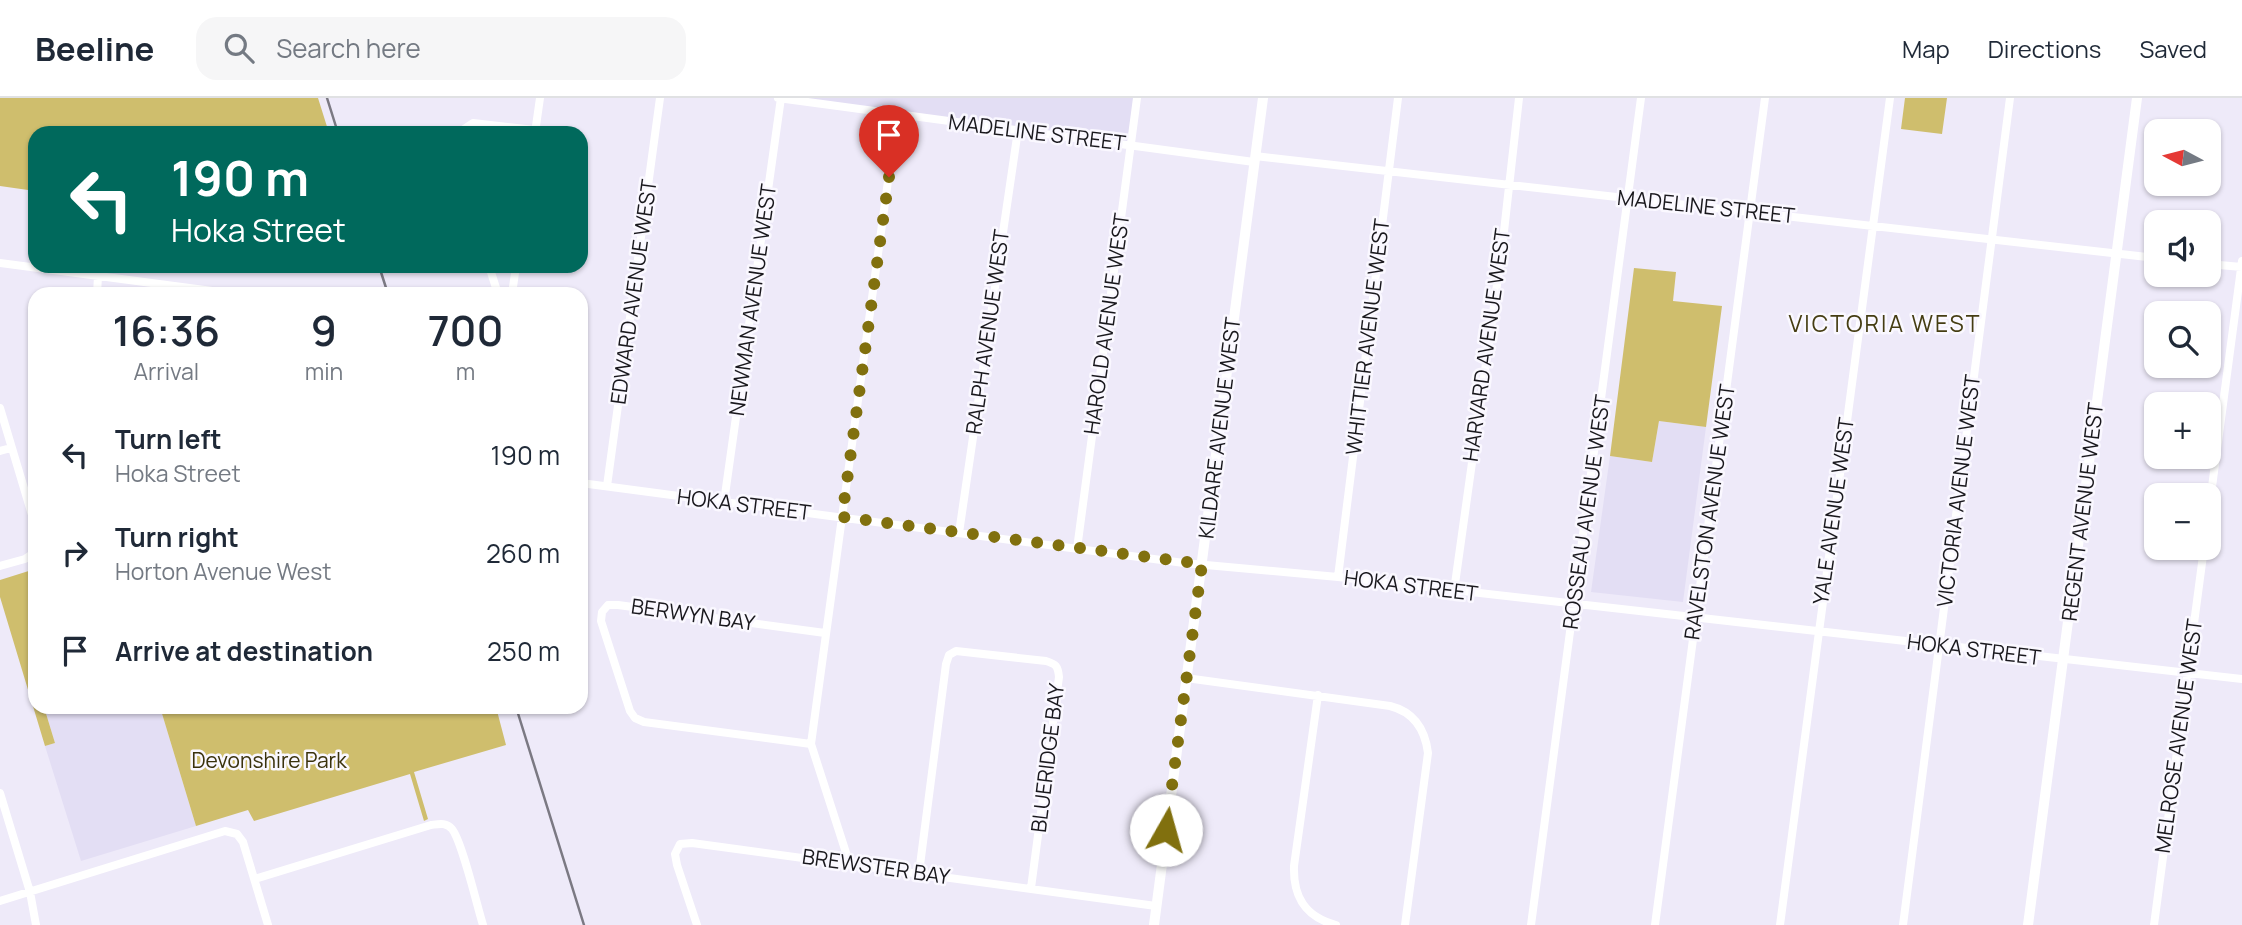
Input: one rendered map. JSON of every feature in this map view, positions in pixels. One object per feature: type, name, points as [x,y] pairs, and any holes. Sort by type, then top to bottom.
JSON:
[{"type":"main road","name":"REGENT AVENUE WEST","points":[[2028,925],[2137,98]]},
{"type":"street","points":[[536,126],[540,98]]},
{"type":"street","name":"EDWARD AVENUE WEST","points":[[607,486],[660,98]]},
{"type":"street","name":"MADELINE STREET","points":[[780,98],[1131,145],[2144,257]]},
{"type":"street","name":"NEWMAN AVENUE WEST","points":[[724,502],[780,98]]},
{"type":"street","name":"HAROLD AVENUE WEST","points":[[1077,549],[1137,98]]},
{"type":"street","name":"KILDARE AVENUE WEST","points":[[1154,925],[1263,98]]},
{"type":"street","name":"WHITTIER AVENUE WEST","points":[[1338,577],[1398,98]]},
{"type":"street","name":"HARVARD AVENUE WEST","points":[[1454,591],[1519,98]]},
{"type":"street","name":"ROSSEAU AVENUE WEST","points":[[1531,925],[1641,98]]},
{"type":"street","name":"RAVELSTON AVENUE WEST","points":[[1655,925],[1765,98]]},
{"type":"street","name":"YALE AVENUE WEST","points":[[1780,925],[1890,98]]},
{"type":"street","name":"VICTORIA AVENUE WEST","points":[[1903,925],[2010,98]]},
{"type":"street","points":[[849,862],[811,744],[897,114]]},
{"type":"street","points":[[470,126],[488,126]]},
{"type":"street","name":"RALPH AVENUE WEST","points":[[959,533],[1018,130]]},
{"type":"street","points":[[0,263],[28,267]]},
{"type":"street","points":[[2213,483],[2242,265],[2221,264]]},
{"type":"street","points":[[75,273],[182,287]]},
{"type":"street","points":[[97,287],[98,276]]},
{"type":"street","points":[[0,408],[28,503]]},
{"type":"street","points":[[0,451],[11,448]]},
{"type":"street","name":"HOKA STREET","points":[[588,484],[1202,564],[2242,679]]},
{"type":"street","points":[[0,566],[28,557]]},
{"type":"street","name":"MELROSE AVENUE WEST","points":[[2154,925],[2202,560]]},
{"type":"street","name":"BERWYN BAY","points":[[811,744],[644,722],[635,718],[628,705],[601,621],[608,606],[618,605],[825,633]]},
{"type":"street","name":"BLUERIDGE BAY","points":[[919,873],[949,654],[956,651],[1046,661],[1055,664],[1059,677],[1031,888]]},
{"type":"street","points":[[1186,678],[1318,695],[1401,709],[1410,714],[1423,730],[1428,764],[1405,925]]},
{"type":"street","points":[[1318,695],[1293,883],[1298,899],[1309,912],[1336,925]]},
{"type":"street","points":[[0,793],[30,892],[36,925]]},
{"type":"street","points":[[254,879],[431,825],[445,824],[451,827],[458,842],[482,925]]},
{"type":"street","points":[[0,901],[225,831],[237,834],[243,842],[268,925]]},
{"type":"street","name":"BREWSTER BAY","points":[[697,925],[677,866],[675,854],[680,844],[692,843],[849,862],[1156,905]]},
{"type":"shaded area","points":[[778,98],[1137,98],[1131,145]]},
{"type":"shaded area","points":[[1659,421],[1706,427],[1683,602],[1591,592],[1610,456],[1652,462]]},
{"type":"shaded area","points":[[46,714],[162,714],[196,826],[81,861],[45,746],[55,743]]},
{"type":"green space","points":[[0,98],[318,98],[327,126],[28,126],[28,190],[0,186]]},
{"type":"green space","points":[[1905,98],[1947,98],[1942,134],[1901,129]]},
{"type":"green space","points":[[1634,268],[1676,272],[1673,301],[1722,306],[1706,427],[1659,421],[1652,462],[1610,456]]},
{"type":"green space","points":[[28,571],[28,690],[0,597],[0,580]]},
{"type":"green space","points":[[35,714],[46,714],[55,743],[45,746]]},
{"type":"green space","name":"Devonshire Park","points":[[162,714],[498,714],[506,745],[414,772],[428,819],[424,821],[410,774],[254,821],[248,810],[196,826]]},
{"type":"railway","points":[[327,98],[336,126]]},
{"type":"railway","points":[[381,273],[386,287]]},
{"type":"railway","points":[[518,714],[584,925]]},
{"type":"district","name":"VICTORIA WEST","points":[[1885,324]]},
{"type":"route","points":[[889,177],[842,517],[1202,564],[1166,830]]}]
